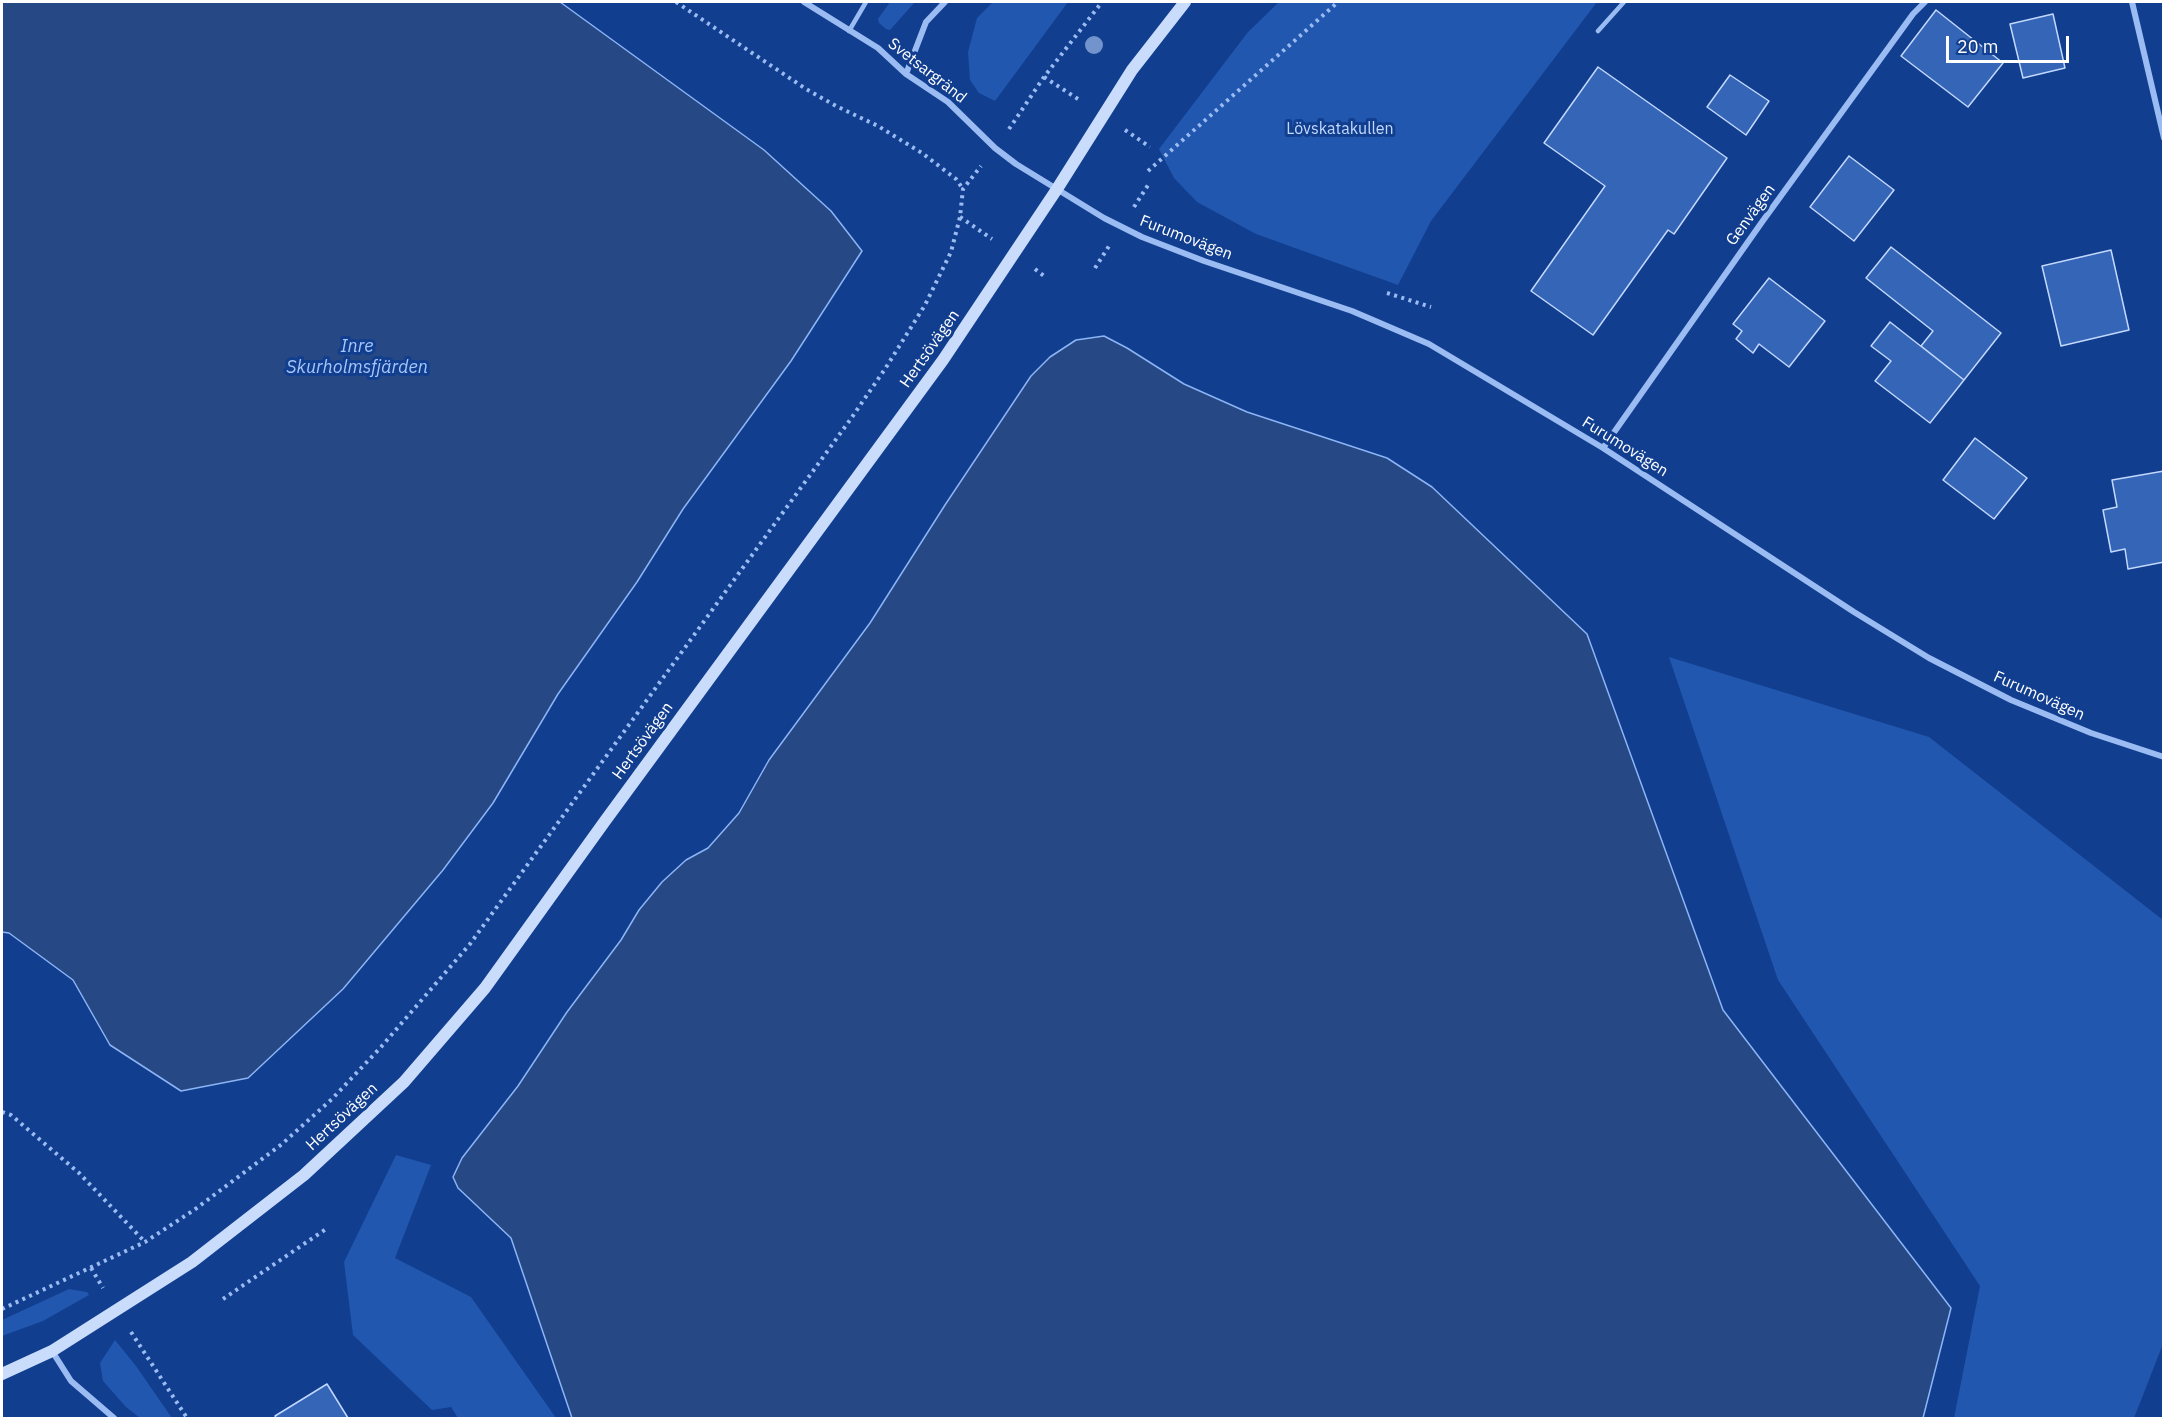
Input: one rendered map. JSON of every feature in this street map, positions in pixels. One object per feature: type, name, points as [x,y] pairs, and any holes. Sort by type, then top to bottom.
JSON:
[{"type":"main road","name":"Hertsövägen","points":[[2,1374],[52,1351],[192,1262],[304,1175],[404,1082],[486,988],[612,812],[937,369],[1057,189],[1132,70],[1185,2]]},
{"type":"street","name":"Svetsargränd","points":[[804,2],[878,48],[906,74],[948,102],[995,148],[1057,189]]},
{"type":"street","points":[[906,74],[926,22],[945,2]]},
{"type":"street","name":"Genvägen","points":[[1603,448],[1769,213],[1924,2]]},
{"type":"street","points":[[2132,2],[2163,138]]},
{"type":"street","name":"Furumovägen","points":[[1057,189],[1104,218],[1142,237],[1204,261],[1352,311],[1429,344],[1603,448],[1854,612],[1929,658],[2011,700],[2091,733],[2163,757]]},
{"type":"street","points":[[52,1351],[71,1381],[114,1419]]},
{"type":"lane","points":[[849,30],[866,2]]},
{"type":"lane","points":[[1598,31],[1624,2]]},
{"type":"path","points":[[676,2],[806,89],[878,126],[922,153],[956,179],[963,189]]},
{"type":"path","points":[[2,1310],[145,1242],[194,1210],[282,1144],[332,1099],[381,1047],[470,944],[885,369],[925,305],[951,252],[960,217],[963,189],[1022,111],[1044,77],[1102,2]]},
{"type":"path","points":[[1148,171],[1338,2]]},
{"type":"path","points":[[1387,293],[1431,307]]},
{"type":"path","points":[[2,1112],[11,1115],[79,1173],[145,1242]]},
{"type":"path","points":[[223,1299],[326,1228]]},
{"type":"path","points":[[91,1268],[187,1419]]},
{"type":"green space","points":[[890,2],[915,2],[890,30],[879,23],[878,19]]},
{"type":"green space","points":[[993,2],[1068,2],[995,101],[979,93],[970,80],[968,52],[977,18]]},
{"type":"green space","name":"Lövskatakullen","points":[[1279,2],[1597,2],[1431,221],[1398,285],[1256,234],[1197,202],[1174,178],[1159,149],[1248,32]]},
{"type":"green space","points":[[1669,657],[1929,737],[2163,920],[2163,1344],[2134,1418],[1954,1418],[1980,1286],[1778,980]]},
{"type":"green space","points":[[396,1155],[431,1165],[395,1258],[471,1297],[556,1418],[458,1418],[451,1407],[432,1410],[353,1335],[344,1262]]},
{"type":"green space","points":[[69,1289],[87,1292],[89,1295],[43,1321],[2,1336],[2,1320]]},
{"type":"green space","points":[[115,1340],[172,1418],[140,1418],[126,1407],[103,1381],[100,1363]]},
{"type":"water","name":"Inre Skurholmsfjärden","points":[[2,2],[560,2],[764,150],[831,211],[862,251],[791,361],[683,509],[637,582],[558,694],[493,803],[443,870],[343,989],[248,1078],[181,1091],[110,1045],[73,980],[9,933],[2,932]]},
{"type":"water","points":[[1104,336],[1184,384],[1247,412],[1387,458],[1432,487],[1587,634],[1723,1010],[1951,1308],[1923,1418],[572,1418],[511,1238],[458,1188],[453,1177],[462,1158],[518,1086],[567,1012],[621,940],[639,910],[662,882],[686,860],[708,848],[739,813],[769,760],[870,623],[1031,376],[1050,357],[1076,340]]},
{"type":"building","points":[[1936,10],[2003,63],[1968,107],[1901,56]]},
{"type":"building","points":[[2053,14],[2065,68],[2023,78],[2010,24]]},
{"type":"building","points":[[1598,67],[1727,158],[1674,234],[1668,230],[1593,335],[1531,291],[1605,186],[1544,143]]},
{"type":"building","points":[[1730,75],[1769,101],[1746,135],[1707,107]]},
{"type":"building","points":[[1849,156],[1894,190],[1854,241],[1810,207]]},
{"type":"building","points":[[1891,247],[2001,333],[1964,380],[1921,346],[1933,331],[1866,278]]},
{"type":"building","points":[[2111,250],[2129,330],[2061,346],[2042,266]]},
{"type":"building","points":[[1769,278],[1825,321],[1789,367],[1759,344],[1753,353],[1736,339],[1742,331],[1733,324]]},
{"type":"building","points":[[1890,322],[1964,380],[1930,423],[1875,381],[1891,361],[1871,346]]},
{"type":"building","points":[[1975,438],[2027,478],[1994,519],[1943,480]]},
{"type":"building","points":[[2164,471],[2164,562],[2128,569],[2125,549],[2111,552],[2103,510],[2117,507],[2112,480]]},
{"type":"building","points":[[327,1384],[348,1418],[276,1418],[275,1416]]}]
